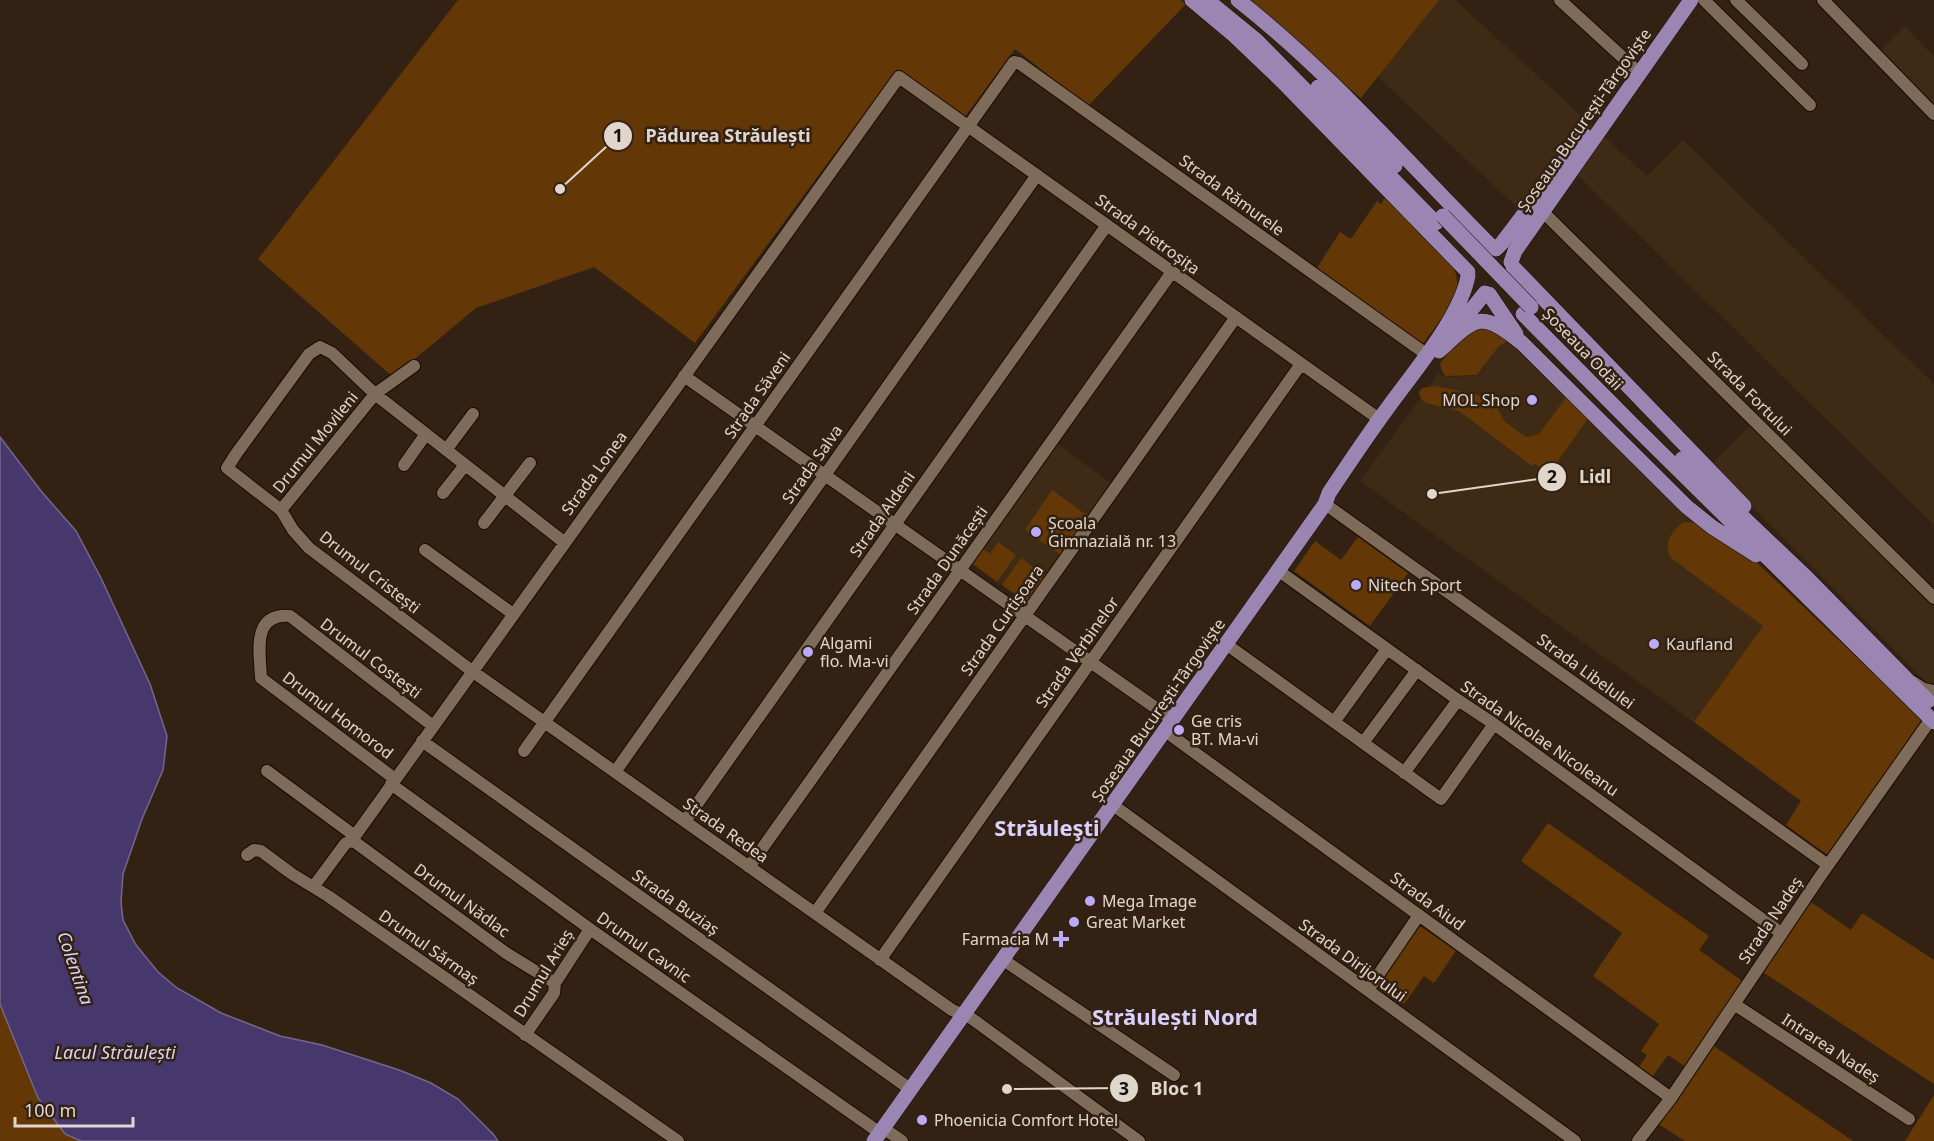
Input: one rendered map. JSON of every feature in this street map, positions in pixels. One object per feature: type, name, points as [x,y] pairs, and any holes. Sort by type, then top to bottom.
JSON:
[{"type":"main road","points":[[1192,0],[1235,36],[1283,82],[1468,274],[1474,287],[1487,293],[1522,343]]},
{"type":"main road","name":"Șoseaua Odăii","points":[[1207,0],[1247,31],[1439,220],[1527,310],[1641,433],[1905,678],[1933,716]]},
{"type":"main road","name":"Șoseaua Odăii","points":[[1223,0],[1268,38],[1339,107],[1439,220]]},
{"type":"main road","points":[[1238,0],[1290,42],[1475,230],[1494,248],[1507,255],[1512,265],[1721,480],[1804,584]]},
{"type":"main road","name":"Șoseaua București-Târgoviște","points":[[1512,265],[1515,251],[1536,212],[1632,66],[1679,0]]},
{"type":"main road","name":"Șoseaua București-Târgoviște","points":[[1494,248],[1536,212],[1691,0]]},
{"type":"main road","points":[[1475,230],[1492,236],[1500,234],[1536,212]]},
{"type":"main road","points":[[1536,212],[1520,258],[1527,276],[1544,294],[1552,307]]},
{"type":"main road","points":[[1468,274],[1468,265],[1475,254],[1480,250],[1494,248]]},
{"type":"main road","points":[[1487,293],[1506,288],[1512,278],[1512,265]]},
{"type":"main road","name":"Șoseaua București-Târgoviște","points":[[1325,504],[1334,498],[1348,480],[1433,353],[1464,292],[1468,274]]},
{"type":"main road","name":"Șoseaua București-Târgoviște","points":[[879,1134],[1279,571],[1379,419],[1468,312],[1487,293]]},
{"type":"main road","points":[[1433,353],[1476,321],[1483,320],[1497,324],[1522,343],[1687,507],[1712,527],[1804,584]]},
{"type":"main road","name":"Șoseaua Odăii","points":[[1804,584],[1933,716]]},
{"type":"street","points":[[1560,0],[1632,66]]},
{"type":"street","points":[[1704,0],[1810,105]]},
{"type":"street","points":[[1736,0],[1802,64]]},
{"type":"street","points":[[1823,0],[1934,114]]},
{"type":"street","name":"Strada Săveni","points":[[524,752],[1012,63],[1019,63]]},
{"type":"street","name":"Strada Rămurele","points":[[1019,63],[1433,353]]},
{"type":"street","name":"Strada Pietroșița","points":[[899,76],[1379,419]]},
{"type":"street","name":"Strada Lonea","points":[[314,886],[345,844],[353,838],[899,76]]},
{"type":"street","name":"Strada Salva","points":[[615,772],[1037,175]]},
{"type":"street","name":"Strada Fortului","points":[[1536,212],[1934,598]]},
{"type":"street","name":"Strada Aldeni","points":[[685,821],[1107,225]]},
{"type":"street","name":"Strada Dunăcești","points":[[749,867],[1173,272]]},
{"type":"street","name":"Strada Curtișoara","points":[[815,913],[1236,317]]},
{"type":"street","name":"Drumul Cristești","points":[[375,394],[332,353],[320,348],[315,350],[309,354],[228,468],[281,510],[293,530],[309,548],[472,671]]},
{"type":"street","name":"Strada Verbinelor","points":[[880,960],[1301,364]]},
{"type":"street","name":"Drumul Movileni","points":[[281,510],[375,394],[414,366]]},
{"type":"street","name":"Strada Aiud","points":[[684,376],[1090,662],[1419,915],[1671,1098]]},
{"type":"street","points":[[375,394],[564,543]]},
{"type":"street","points":[[446,450],[473,414]]},
{"type":"street","points":[[404,465],[426,434]]},
{"type":"street","points":[[484,523],[530,463]]},
{"type":"street","points":[[443,493],[465,465]]},
{"type":"street","name":"Strada Libelulei","points":[[1325,504],[1828,865]]},
{"type":"street","points":[[425,549],[513,614]]},
{"type":"street","name":"Strada Nicolae Nicoleanu","points":[[1279,571],[1781,933]]},
{"type":"street","name":"Drumul Costești","points":[[261,678],[259,637],[262,629],[271,619],[290,616],[433,726]]},
{"type":"street","points":[[1224,647],[1293,702]]},
{"type":"street","points":[[1224,647],[1441,799],[1494,724]]},
{"type":"street","points":[[1334,722],[1387,649]]},
{"type":"street","points":[[1364,744],[1417,670]]},
{"type":"street","name":"Strada Redea","points":[[472,671],[880,960],[952,1010],[971,1018],[1139,1141]]},
{"type":"street","name":"Drumul Homorod","points":[[261,678],[393,781]]},
{"type":"street","points":[[1905,678],[1924,689],[1934,691]]},
{"type":"street","points":[[1404,773],[1458,700]]},
{"type":"street","name":"Strada Nadeș","points":[[1638,1141],[1671,1098],[1781,933],[1933,716]]},
{"type":"street","name":"Strada Buziaș","points":[[422,741],[910,1089]]},
{"type":"street","name":"Drumul Nădlac","points":[[267,771],[506,953],[555,982]]},
{"type":"street","name":"Drumul Cavnic","points":[[393,781],[590,929],[879,1134],[902,1141]]},
{"type":"street","name":"Strada Dirijorului","points":[[1113,805],[1575,1141]]},
{"type":"street","name":"Drumul Sărmaș","points":[[247,855],[254,850],[261,851],[292,874],[314,886],[678,1141]]},
{"type":"street","points":[[1368,990],[1419,915]]},
{"type":"street","name":"Drumul Arieș","points":[[525,1035],[554,993],[555,982],[590,929]]},
{"type":"street","points":[[1002,959],[1174,1075]]},
{"type":"street","name":"Intrarea Nadeș","points":[[1734,1004],[1909,1119]]},
{"type":"shaded area","points":[[458,0],[1180,0],[1186,4],[1088,106],[1015,49],[964,118],[897,69],[695,343],[594,267],[476,308],[393,377],[258,259]]},
{"type":"shaded area","points":[[1239,0],[1439,0],[1361,98]]},
{"type":"shaded area","points":[[1438,0],[1455,0],[1647,176],[1683,140],[1934,384],[1934,525],[1557,155],[1518,208],[1378,77]]},
{"type":"shaded area","points":[[1905,26],[1934,57],[1934,110],[1879,52]]},
{"type":"shaded area","points":[[1385,198],[1452,264],[1456,274],[1457,285],[1454,298],[1422,345],[1317,268],[1340,232],[1351,239],[1377,201],[1381,204]]},
{"type":"shaded area","points":[[1483,325],[1509,341],[1499,346],[1477,375],[1446,376],[1442,372],[1440,363],[1467,332]]},
{"type":"shaded area","points":[[1510,342],[1811,613],[1720,741],[1360,481],[1438,374],[1453,377],[1478,375],[1499,346]]},
{"type":"shaded area","points":[[1435,386],[1484,398],[1498,409],[1504,421],[1526,437],[1539,434],[1567,396],[1589,417],[1549,474],[1535,464],[1532,466],[1459,411],[1426,403],[1420,397],[1419,392],[1422,388]]},
{"type":"shaded area","points":[[1751,424],[1934,606],[1934,690],[1711,465]]},
{"type":"shaded area","name":"Școala Gimnazială nr. 13","points":[[1057,444],[1111,483],[1027,603],[973,564]]},
{"type":"shaded area","points":[[1052,490],[1088,516],[1061,555],[1025,530]]},
{"type":"shaded area","points":[[1684,522],[1697,523],[1753,559],[1922,719],[1829,856],[1786,825],[1801,801],[1694,722],[1763,626],[1671,558],[1668,543],[1675,529]]},
{"type":"shaded area","name":"Nitech Sport","points":[[1358,537],[1408,573],[1370,626],[1294,571],[1315,541],[1341,560]]},
{"type":"shaded area","points":[[998,542],[1016,555],[997,582],[973,564],[983,549],[990,554]]},
{"type":"shaded area","points":[[1021,558],[1046,576],[1027,603],[1002,585]]},
{"type":"shaded area","points":[[1548,823],[1709,936],[1699,950],[1745,983],[1686,1067],[1668,1055],[1652,1077],[1639,1067],[1647,1055],[1641,1051],[1659,1024],[1593,976],[1622,933],[1521,861]]},
{"type":"shaded area","points":[[1805,898],[1851,930],[1862,913],[1934,960],[1934,1084],[1758,969]]},
{"type":"shaded area","points":[[1420,926],[1456,951],[1434,983],[1424,976],[1404,1004],[1378,985]]},
{"type":"shaded area","points":[[0,1004],[38,1098],[65,1134],[81,1141],[0,1141]]},
{"type":"shaded area","points":[[1708,1042],[1853,1141],[1685,1141],[1655,1122]]},
{"type":"shaded area","points":[[1934,1095],[1934,1141],[1905,1141]]},
{"type":"water","name":"Lacul Străulești","points":[[0,437],[41,491],[76,531],[101,578],[150,684],[167,736],[163,770],[142,819],[123,874],[121,902],[123,920],[136,945],[158,972],[177,988],[221,1013],[280,1036],[322,1045],[431,1083],[458,1099],[498,1141],[81,1141],[65,1134],[38,1098],[0,1004]]},
{"type":"place","name":"Pădurea Străulești","points":[[560,189]]},
{"type":"place","name":"MOL Shop","points":[[1532,400]]},
{"type":"place","name":"Lidl","points":[[1432,494]]},
{"type":"place","name":"Școala Gimnazială nr. 13","points":[[1036,532]]},
{"type":"place","name":"Nitech Sport","points":[[1356,585]]},
{"type":"place","name":"Kaufland","points":[[1654,644]]},
{"type":"place","name":"Algami flo. Ma-vi","points":[[808,652]]},
{"type":"place","name":"Ge cris BT. Ma-vi","points":[[1179,730]]},
{"type":"place","name":"Mega Image","points":[[1090,901]]},
{"type":"place","name":"Great Market","points":[[1074,922]]},
{"type":"place","name":"Farmacia M","points":[[1061,939]]},
{"type":"place","name":"Bloc 1","points":[[1007,1089]]},
{"type":"place","name":"Phoenicia Comfort Hotel","points":[[922,1120]]},
{"type":"district","name":"Străuleşti","points":[[1047,827]]},
{"type":"district","name":"Străulești Nord","points":[[1175,1016]]},
{"type":"water label","name":"Colentina","points":[[76,968]]}]
